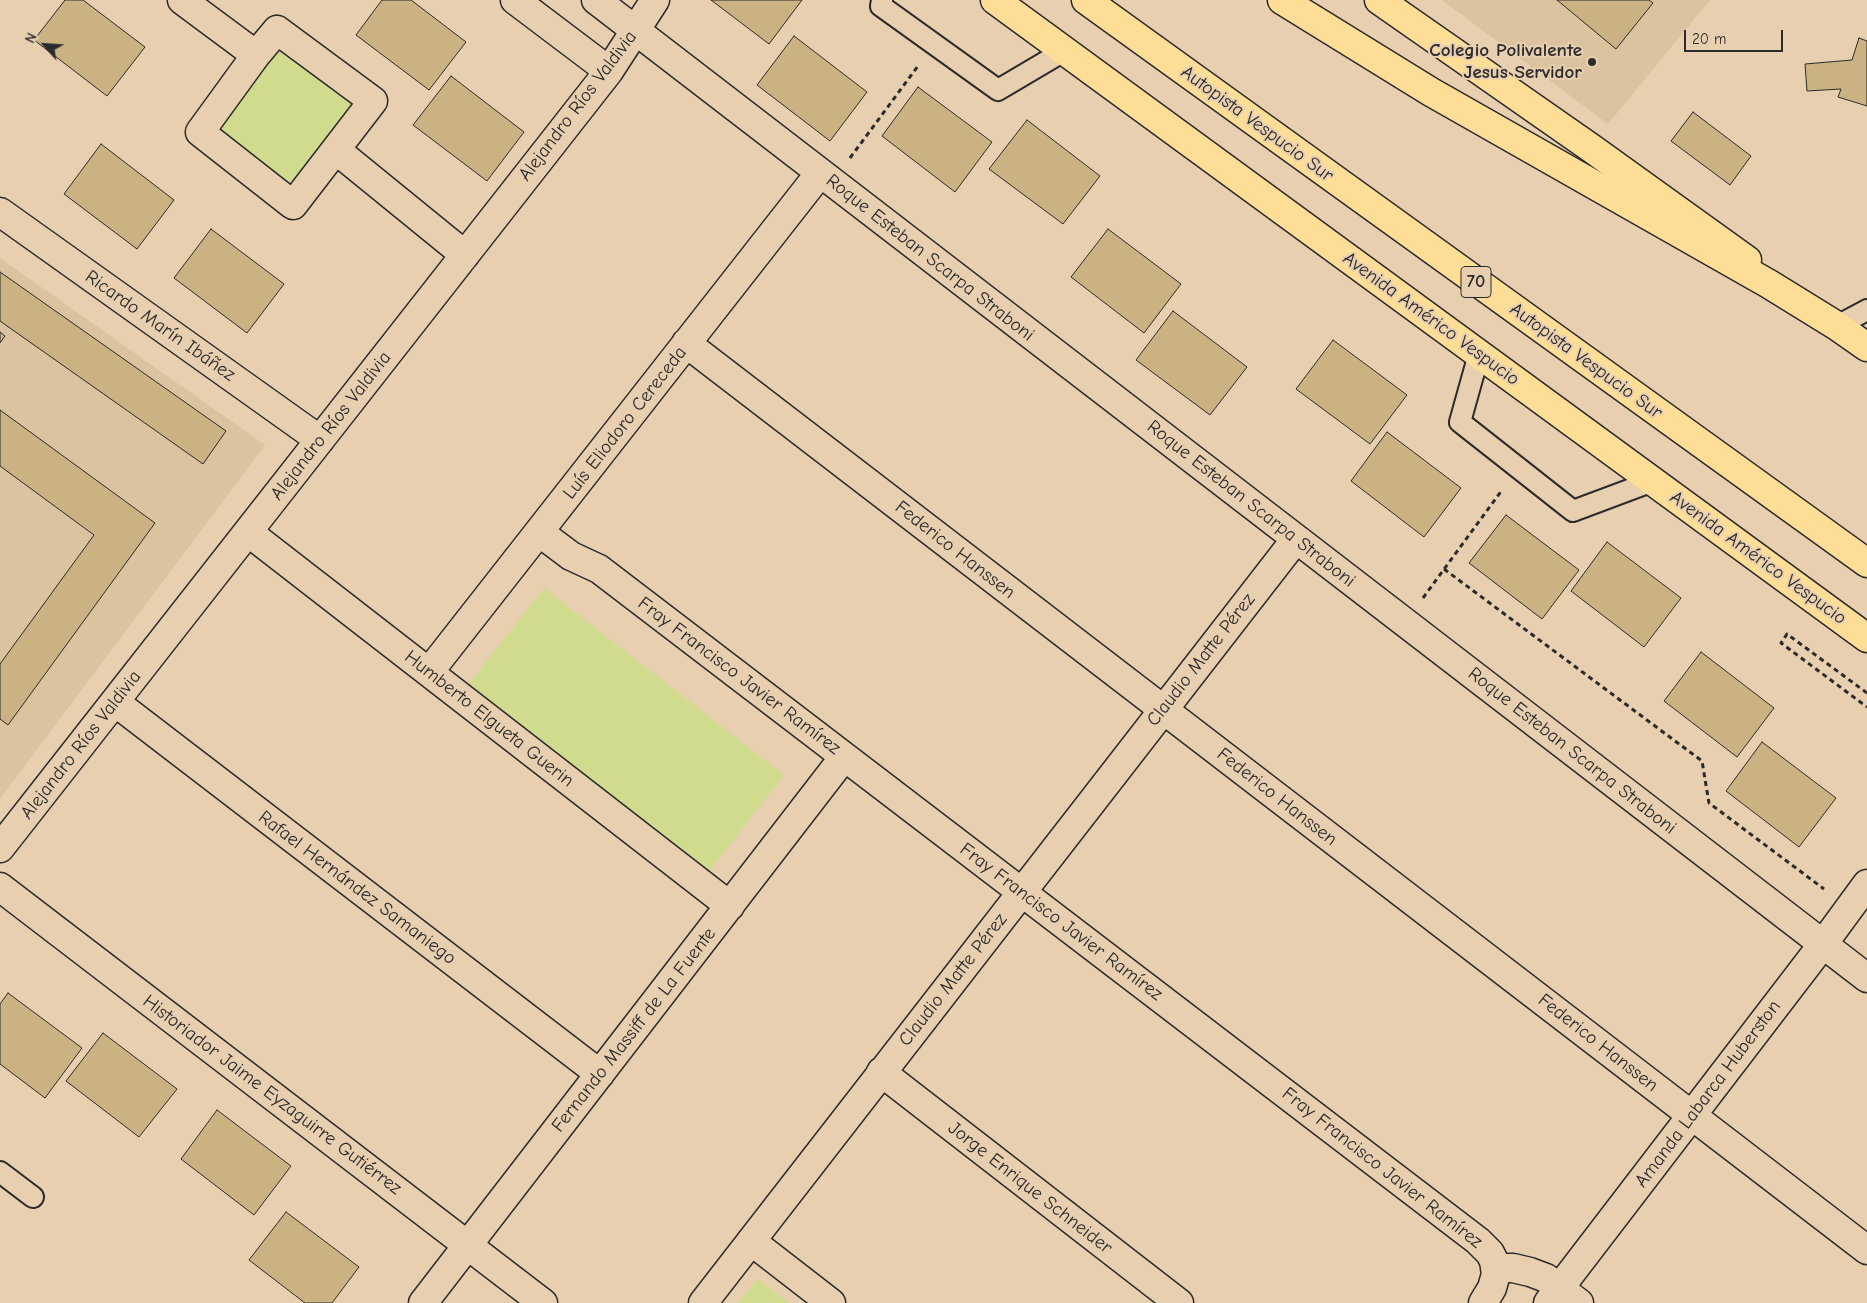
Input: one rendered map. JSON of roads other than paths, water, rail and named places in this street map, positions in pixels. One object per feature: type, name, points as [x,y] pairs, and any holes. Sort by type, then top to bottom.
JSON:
[{"type":"main road","name":"Avenida Américo Vespucio","points":[[995,0],[1867,638]]},
{"type":"main road","name":"Autopista Vespucio Sur","points":[[1086,0],[1867,563]]},
{"type":"main road","points":[[1282,0],[1431,92],[1730,262],[1837,326]]},
{"type":"main road","points":[[1378,0],[1591,148],[1867,347]]},
{"type":"street","points":[[182,0],[256,55]]},
{"type":"street","points":[[515,0],[609,71]]},
{"type":"street","name":"Roque Esteban Scarpa Straboni","points":[[596,0],[1867,978]]},
{"type":"street","name":"Alejandro Ríos Valdivia","points":[[0,848],[609,71],[655,0]]},
{"type":"street","points":[[277,30],[374,101],[336,150],[293,205],[200,132],[256,55],[277,30]]},
{"type":"street","points":[[336,150],[465,255]]},
{"type":"street","name":"Luís Eliodoro Cereceda","points":[[429,672],[686,343],[826,177]]},
{"type":"street","name":"Ricardo Marín Ibáñez","points":[[0,212],[320,440]]},
{"type":"street","name":"Federico Hanssen","points":[[686,343],[1867,1250]]},
{"type":"street","name":"Humberto Elgueta Guerin","points":[[248,532],[730,906]]},
{"type":"street","name":"Fray Francisco Javier Ramírez","points":[[539,532],[571,556],[599,570],[1478,1241],[1490,1253],[1495,1268],[1513,1268],[1546,1278],[1562,1298]]},
{"type":"street","name":"Claudio Matte Pérez","points":[[703,1303],[1162,709],[1296,539]]},
{"type":"street","name":"Rafael Hernández Samaniego","points":[[115,702],[600,1074]]},
{"type":"street","name":"Fernando Massiff de La Fuente","points":[[423,1303],[844,756]]},
{"type":"street","name":"Amanda Labarca Huberston","points":[[1562,1298],[1692,1116],[1867,884]]},
{"type":"street","name":"Historiador Jaime Eyzaguirre Gutiérrez","points":[[0,887],[543,1303]]},
{"type":"street","name":"Jorge Enrique Schneider","points":[[881,1072],[1179,1303]]},
{"type":"street","points":[[751,1241],[831,1303]]},
{"type":"street","points":[[1483,1303],[1492,1288],[1496,1274],[1495,1268]]},
{"type":"lane","points":[[882,0],[881,6],[998,90],[1064,51]]},
{"type":"lane","points":[[1837,326],[1867,310]]},
{"type":"lane","points":[[1479,354],[1460,422],[1574,511],[1653,481]]},
{"type":"lane","points":[[0,1172],[33,1197]]},
{"type":"place","name":"Colegio Polivalente Jesus Servidor","points":[[1592,62]]}]
